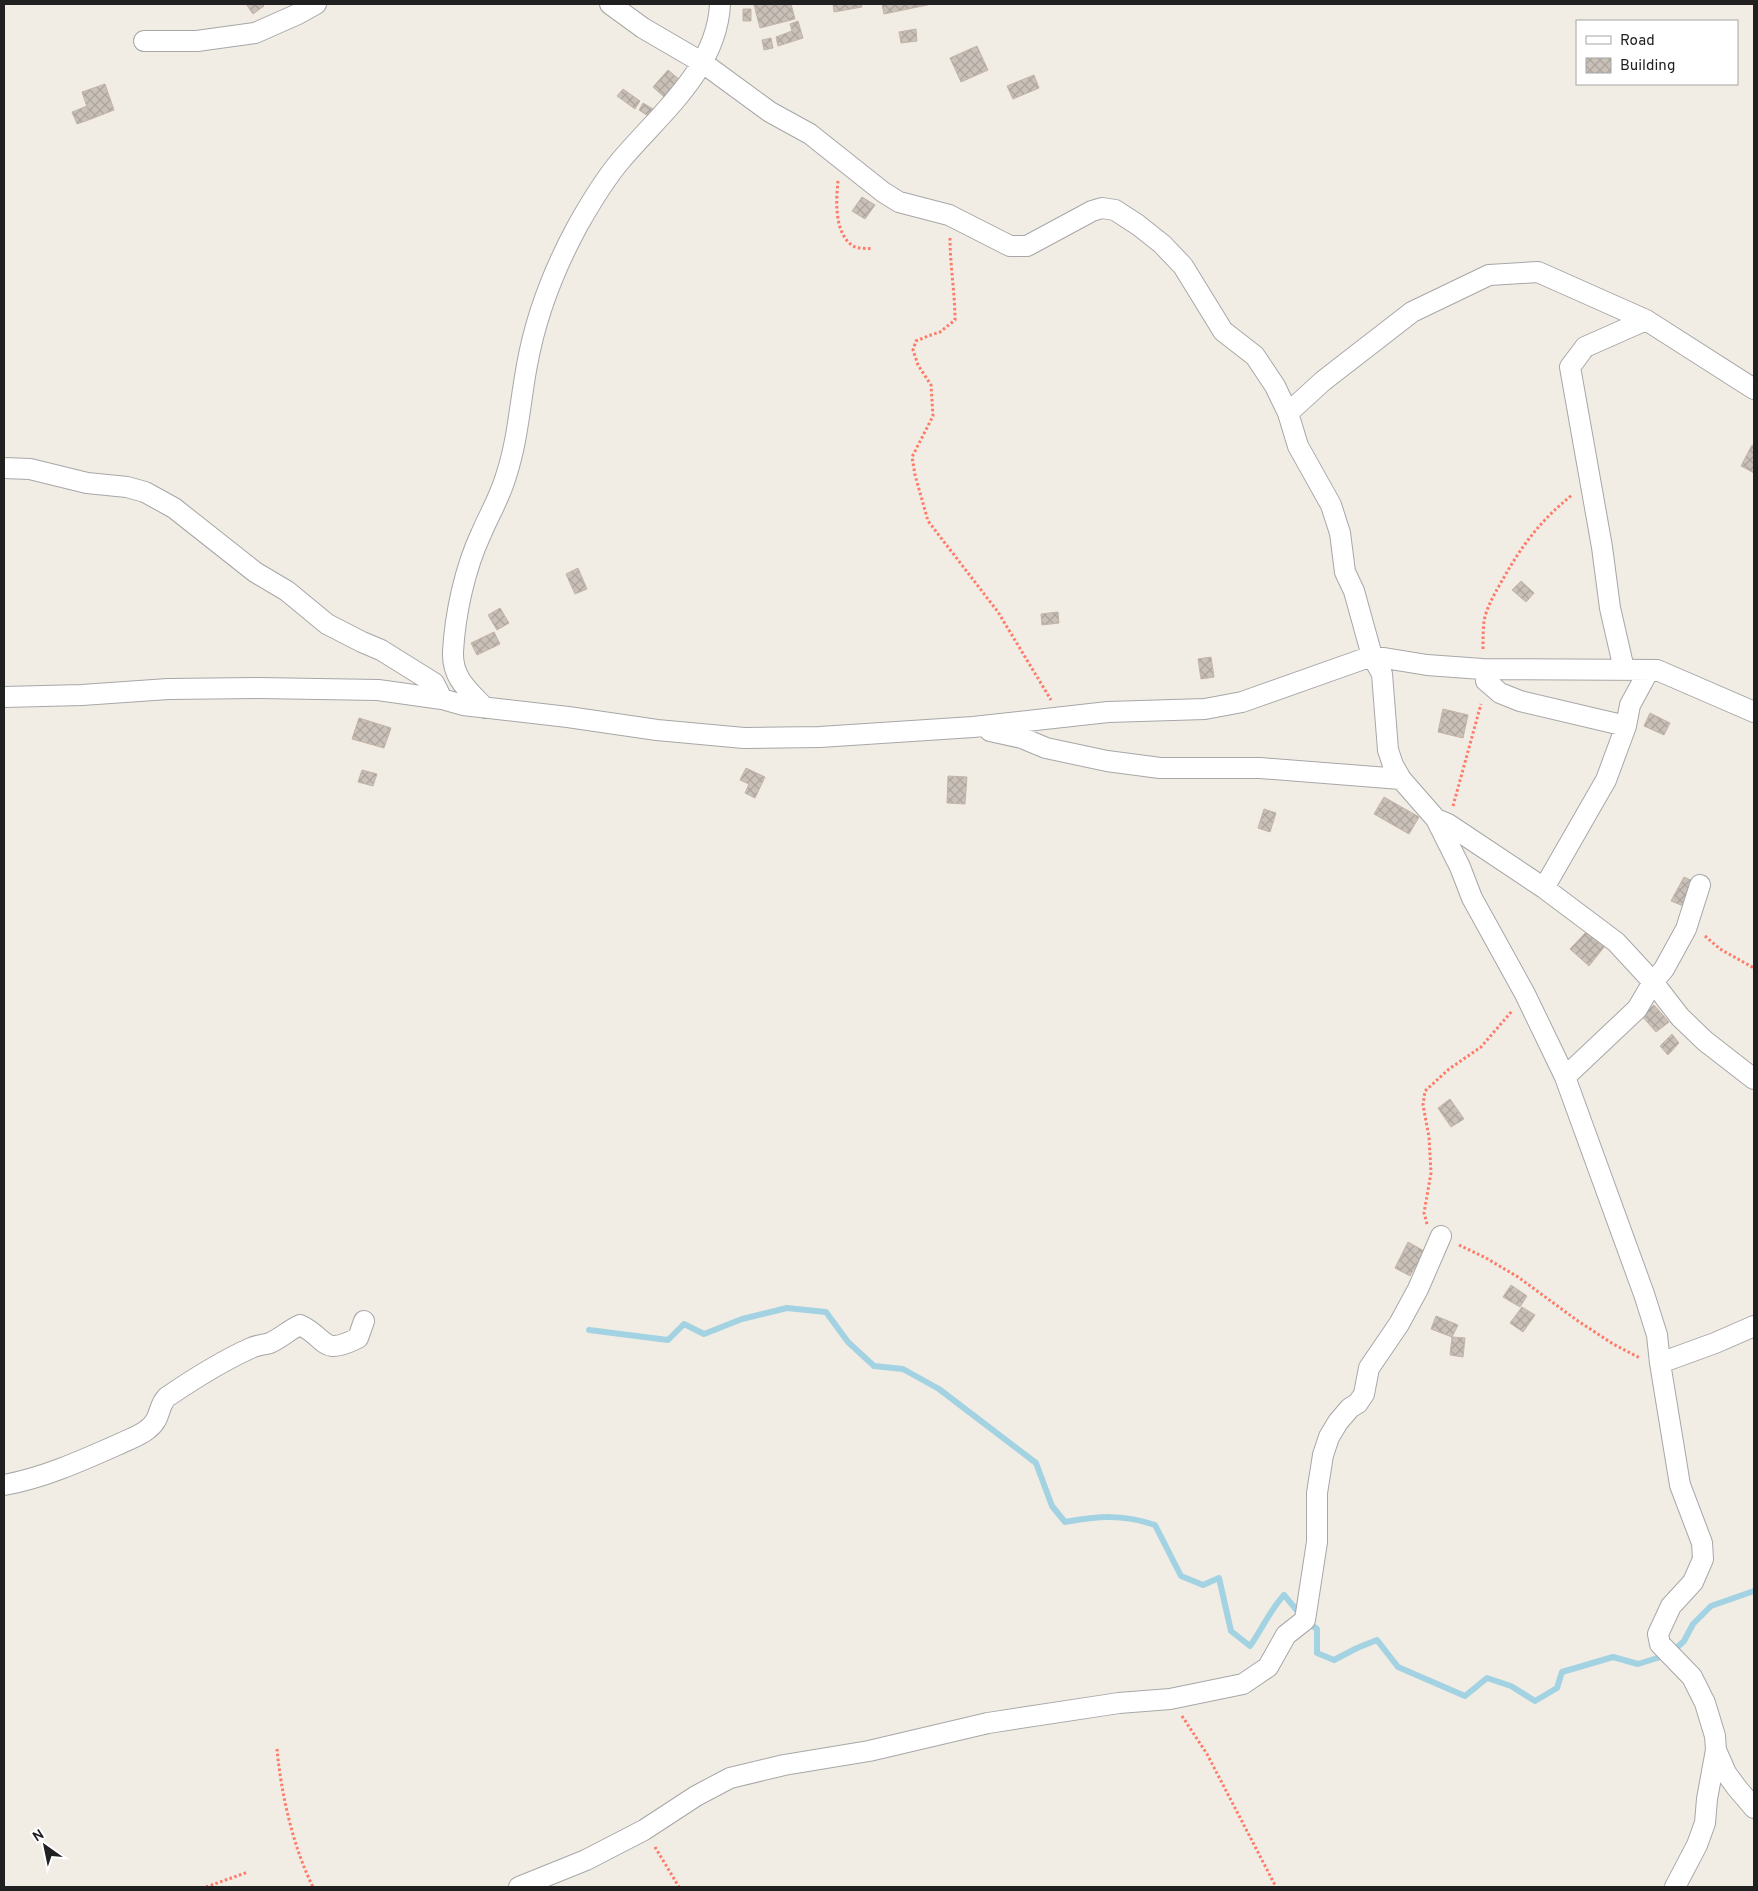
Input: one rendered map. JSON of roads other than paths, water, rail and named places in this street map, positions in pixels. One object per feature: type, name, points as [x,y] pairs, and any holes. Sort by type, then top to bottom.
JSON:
[{"type":"street","points":[[144,41],[197,41],[255,33],[316,4]]},
{"type":"street","points":[[610,4],[643,28],[703,63],[770,112],[810,134],[883,192],[899,202],[949,215],[1010,246],[1027,246],[1092,211],[1102,208],[1115,210],[1162,244],[1183,266],[1223,331],[1255,356],[1288,413],[1298,446],[1331,505],[1340,533],[1345,572],[1354,591],[1372,656],[1382,674],[1388,750],[1400,779],[1442,821],[1544,888],[1616,942],[1653,982],[1680,1017],[1705,1041],[1754,1079]]},
{"type":"street","points":[[485,708],[456,675],[453,653],[456,625],[469,563],[506,476],[515,441],[528,362],[549,285],[578,226],[601,187],[621,160],[673,103],[703,63],[719,17],[720,4]]},
{"type":"street","points":[[1288,413],[1323,381],[1412,312],[1489,275],[1538,272],[1646,320],[1754,389]]},
{"type":"street","points":[[1624,669],[1610,608],[1602,547],[1570,367],[1585,347],[1646,320]]},
{"type":"street","points":[[4,468],[30,469],[87,483],[127,487],[145,492],[174,508],[255,572],[287,591],[327,624],[381,650],[434,683],[442,699]]},
{"type":"street","points":[[4,697],[82,695],[168,689],[378,690],[442,699],[463,705],[568,717],[657,730],[744,738],[820,737],[973,727],[1108,712],[1205,708],[1242,702],[1372,656],[1484,675],[1624,669],[1657,670],[1754,712]]},
{"type":"street","points":[[1544,888],[1606,780],[1626,726],[1630,705],[1649,670]]},
{"type":"street","points":[[1484,675],[1500,693],[1520,701],[1626,726]]},
{"type":"street","points":[[973,727],[1022,738],[1046,748],[1160,768],[1260,768],[1400,779]]},
{"type":"street","points":[[1442,821],[1472,898],[1525,994],[1565,1077],[1644,1294],[1657,1335],[1680,1485],[1702,1543],[1702,1559],[1693,1582],[1671,1606],[1658,1634],[1660,1644],[1692,1677],[1705,1703],[1715,1736],[1716,1750],[1707,1799],[1706,1823],[1675,1887]]},
{"type":"street","points":[[1565,1077],[1638,1009],[1653,982],[1673,954],[1689,922],[1700,885]]},
{"type":"street","points":[[519,1887],[586,1860],[644,1830],[696,1796],[730,1778],[754,1771],[869,1751],[961,1729],[1022,1717],[1119,1703],[1170,1699],[1243,1684],[1268,1667],[1286,1635],[1305,1620],[1317,1542],[1317,1493],[1320,1471],[1329,1437],[1338,1422],[1350,1408],[1358,1403],[1364,1394],[1369,1368],[1407,1310],[1441,1236]]},
{"type":"street","points":[[4,1485],[27,1481],[96,1454],[146,1431],[157,1420],[161,1405],[168,1397],[252,1347],[275,1340],[292,1328],[300,1325],[325,1345],[334,1347],[344,1345],[358,1338],[364,1321]]},
{"type":"street","points":[[1660,1363],[1716,1343],[1754,1326]]},
{"type":"street","points":[[1716,1750],[1726,1773],[1754,1808]]},
{"type":"waterway","points":[[589,1330],[668,1340],[684,1324],[704,1334],[742,1319],[787,1308],[826,1312],[848,1342],[874,1366],[903,1369],[939,1389],[1036,1463],[1052,1506],[1065,1522],[1110,1517],[1132,1519],[1155,1525],[1181,1576],[1203,1585],[1219,1578],[1231,1631],[1250,1646],[1274,1607],[1284,1595],[1305,1620],[1317,1629],[1317,1653],[1334,1660],[1377,1640],[1398,1667],[1465,1696],[1487,1678],[1511,1686],[1535,1701],[1557,1688],[1562,1672],[1613,1657],[1638,1664],[1670,1654],[1684,1641],[1693,1624],[1711,1606],[1754,1591]]}]
